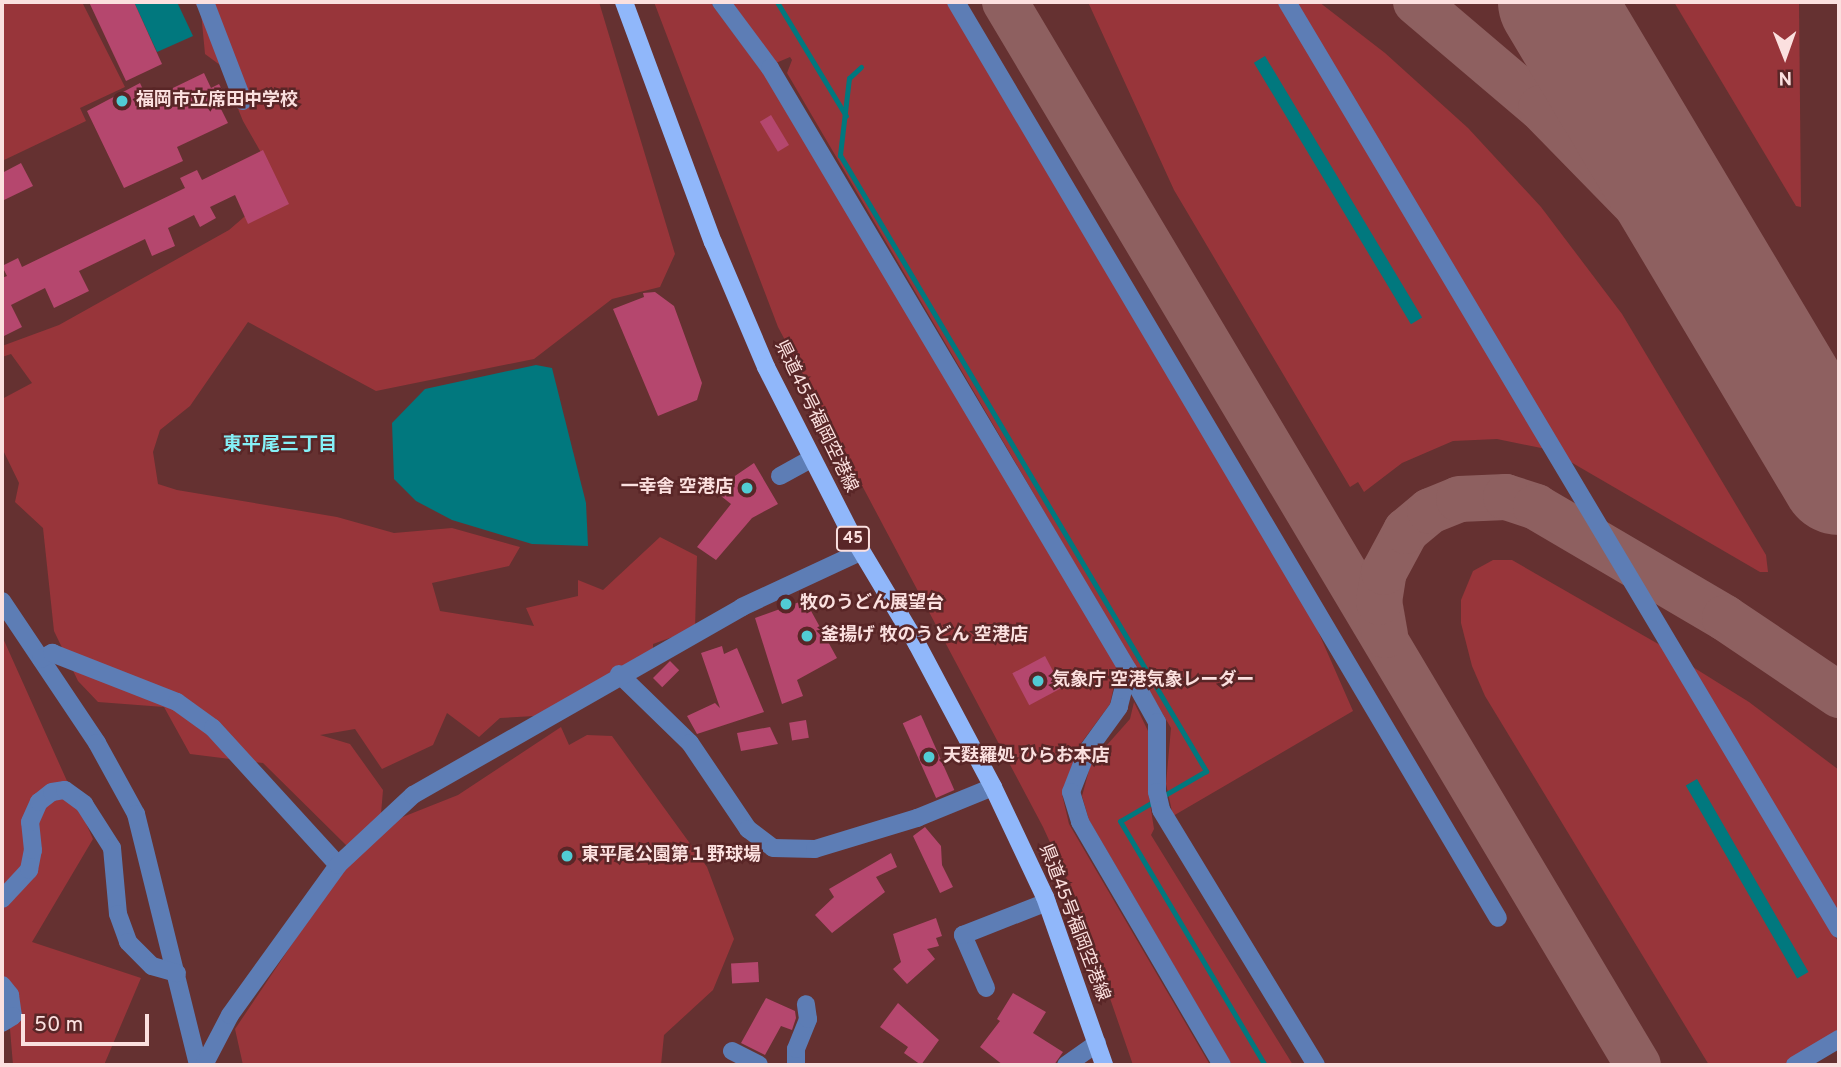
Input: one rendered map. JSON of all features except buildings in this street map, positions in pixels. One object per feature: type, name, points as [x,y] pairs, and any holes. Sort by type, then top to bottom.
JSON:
[{"type":"main road","name":"県道45号福岡空港線","points":[[624,2],[713,242],[811,460],[993,787],[1046,902],[1104,1065]]},
{"type":"street","points":[[205,2],[243,101]]},
{"type":"street","points":[[721,2],[769,68],[1128,670],[1157,722],[1157,792],[1169,821],[1316,1065]]},
{"type":"street","points":[[956,2],[1498,918]]},
{"type":"street","points":[[1287,2],[1839,929]]},
{"type":"street","points":[[780,476],[811,460]]},
{"type":"street","points":[[204,1065],[230,1015],[338,864],[436,779],[619,674],[860,552]]},
{"type":"street","points":[[2,601],[104,755],[136,814],[198,1065]]},
{"type":"street","points":[[41,659],[52,653],[177,702],[213,728],[338,864]]},
{"type":"street","points":[[1128,670],[1119,707],[1087,751],[1071,792],[1080,822],[1222,1065]]},
{"type":"street","points":[[619,674],[690,743],[748,829],[773,848],[816,849],[870,826],[915,814],[993,787]]},
{"type":"street","points":[[2,899],[29,870],[33,850],[30,822],[39,802],[52,792],[65,790],[84,804],[113,849],[118,914],[128,942],[152,967],[177,973]]},
{"type":"street","points":[[1169,821],[1174,850],[1304,1065]]},
{"type":"street","points":[[986,988],[963,936],[1046,902]]},
{"type":"street","points":[[2,985],[9,995],[13,1016],[2,1023]]},
{"type":"street","points":[[795,1065],[796,1049],[808,1019],[806,1004]]},
{"type":"street","points":[[1795,1065],[1839,1040]]},
{"type":"street","points":[[1066,1065],[1097,1043]]},
{"type":"street","points":[[732,1051],[759,1065]]},
{"type":"shaded area","points":[[2,2],[82,2],[125,87],[80,108],[86,121],[2,161]]},
{"type":"shaded area","points":[[194,2],[599,2],[675,254],[660,287],[612,299],[534,359],[376,391],[248,322],[190,406],[160,430],[153,452],[158,484],[177,490],[337,517],[394,533],[452,528],[520,547],[509,566],[432,583],[440,611],[534,626],[526,608],[578,596],[578,580],[603,590],[660,537],[697,556],[695,629],[653,644],[653,662],[553,715],[500,718],[479,737],[447,713],[433,745],[382,769],[355,729],[320,735],[350,744],[383,790],[380,826],[458,795],[561,727],[569,745],[587,735],[612,736],[707,867],[734,939],[713,990],[664,1035],[661,1065],[243,1065],[235,1029],[321,901],[348,847],[263,763],[190,754],[164,707],[98,702],[78,681],[54,631],[43,528],[15,502],[19,483],[2,448],[2,399],[32,383],[11,354],[2,357],[2,346],[59,325],[229,230],[280,186],[243,121],[220,65],[205,54],[201,12]]},
{"type":"shaded area","points":[[654,2],[710,2],[764,74],[1118,667],[1110,704],[1079,746],[1062,794],[1069,824],[1210,1065],[1133,1065],[1075,897],[1043,827],[778,327]]},
{"type":"shaded area","points":[[732,2],[954,2],[1303,597],[1353,711],[1173,816],[1166,784],[1171,728],[787,73],[792,60],[790,57],[776,63]]},
{"type":"shaded area","points":[[1088,2],[1281,2],[1546,449],[1497,439],[1453,441],[1402,463],[1364,492],[1358,482],[1350,487],[1174,190]]},
{"type":"shaded area","points":[[1291,2],[1319,2],[1385,53],[1468,128],[1541,207],[1622,314],[1766,555],[1768,572],[1760,572],[1569,461]]},
{"type":"shaded area","points":[[1674,2],[1799,2],[1801,207],[1796,206]]},
{"type":"shaded area","points":[[1493,560],[1512,560],[1667,649],[1839,943],[1839,1033],[1783,1065],[1709,1065],[1485,696],[1472,666],[1461,623],[1461,600],[1473,571]]},
{"type":"shaded area","points":[[2,636],[93,839],[32,942],[141,978],[104,1065],[13,1065],[8,1005],[2,1005]]},
{"type":"shaded area","points":[[1688,664],[1749,702],[1839,770],[1839,919]]},
{"type":"shaded area","points":[[1134,702],[1149,733],[1148,790],[1154,829],[1151,835],[1293,1065],[1232,1065],[1089,820],[1082,796],[1091,763],[1130,719]]},
{"type":"water","points":[[134,2],[177,2],[193,36],[157,52]]},
{"type":"water","points":[[1265,56],[1422,317],[1411,324],[1254,63]]},
{"type":"water","points":[[536,365],[552,368],[586,503],[588,546],[532,544],[452,520],[416,501],[394,479],[392,423],[425,389]]},
{"type":"water","points":[[1697,779],[1808,972],[1797,979],[1686,786]]},
{"type":"waterway","points":[[777,2],[846,116]]},
{"type":"waterway","points":[[861,67],[849,78],[840,155],[1206,771],[1120,821],[1265,1065]]},
{"type":"taxiway","points":[[1005,2],[1638,1065]]},
{"type":"taxiway","points":[[1416,2],[1541,108],[1638,207],[1728,313],[1809,426]]},
{"type":"taxiway","points":[[1576,2],[1637,138]]},
{"type":"taxiway","points":[[1385,635],[1379,602],[1384,572],[1406,531],[1430,511],[1459,499],[1506,497],[1536,507],[1725,618],[1839,695]]},
{"type":"runway","points":[[1556,2],[1839,477]]},
{"type":"place","name":"福岡市立席田中学校","points":[[122,101]]},
{"type":"place","name":"一幸舎 空港店","points":[[747,488]]},
{"type":"place","name":"牧のうどん展望台","points":[[786,604]]},
{"type":"place","name":"釜揚げ 牧のうどん 空港店","points":[[807,636]]},
{"type":"place","name":"気象庁 空港気象レーダー","points":[[1038,681]]},
{"type":"place","name":"天麩羅処 ひらお本店","points":[[929,757]]},
{"type":"place","name":"東平尾公園第１野球場","points":[[567,856]]},
{"type":"district","name":"東平尾三丁目","points":[[280,446]]}]
